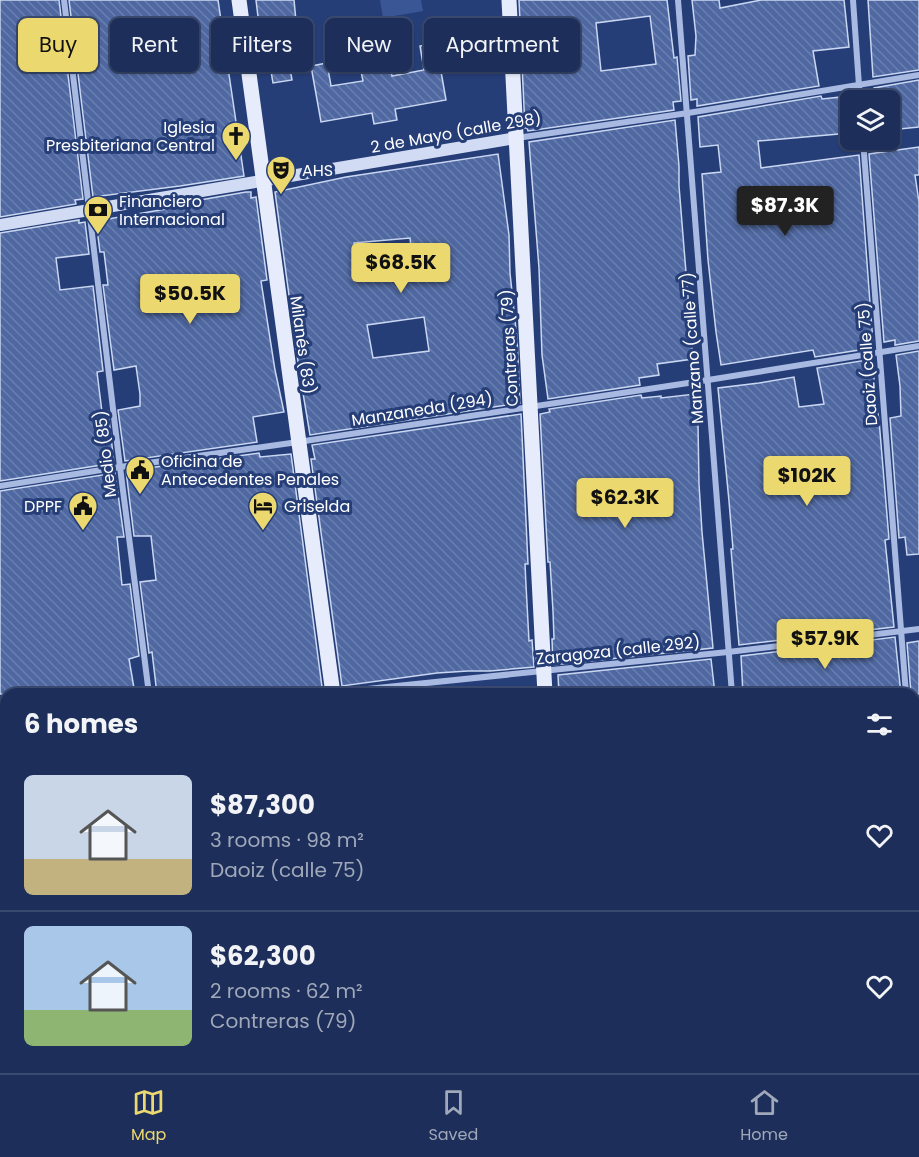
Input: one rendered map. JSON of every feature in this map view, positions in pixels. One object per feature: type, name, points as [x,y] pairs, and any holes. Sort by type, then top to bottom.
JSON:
[{"type":"main road","name":"Milanés (83)","points":[[239,0],[298,442],[327,688]]},
{"type":"main road","name":"Contreras (79)","points":[[509,0],[544,688]]},
{"type":"main road","name":"2 de Mayo (calle 298)","points":[[0,225],[516,138]]},
{"type":"street","name":"Medio (85)","points":[[64,0],[148,688]]},
{"type":"street","name":"Manzano (calle 77)","points":[[678,0],[731,688]]},
{"type":"street","points":[[853,0],[859,90]]},
{"type":"street","name":"2 de Mayo (calle 298)","points":[[516,138],[688,113],[919,75]]},
{"type":"street","name":"Daoiz (calle 75)","points":[[864,150],[906,688]]},
{"type":"street","name":"Manzaneda (294)","points":[[0,486],[708,380],[919,346]]},
{"type":"street","name":"Zaragoza (calle 292)","points":[[384,688],[728,652],[919,629]]},
{"type":"shaded area","points":[[380,0],[421,0],[423,11],[383,18]]},
{"type":"building","points":[[0,0],[59,0],[61,18],[18,18],[18,72],[68,72],[83,199],[75,200],[76,204],[0,217]]},
{"type":"building","points":[[69,0],[218,0],[221,18],[211,18],[211,72],[229,72],[244,176],[93,197],[78,72],[98,72],[98,18],[71,18]]},
{"type":"building","points":[[256,0],[294,0],[296,18],[258,18]]},
{"type":"building","points":[[519,0],[667,0],[674,58],[677,57],[681,101],[673,102],[674,110],[528,131],[525,128],[522,72],[580,72],[580,18],[520,18]],"holes":[[[650,16],[656,64],[601,71],[596,23]]]},
{"type":"building","points":[[692,0],[719,0],[720,8],[761,0],[844,0],[849,47],[813,51],[819,86],[697,106],[697,99],[691,100],[688,56],[695,55],[696,36]]},
{"type":"building","points":[[868,0],[919,0],[919,70],[873,77]]},
{"type":"building","points":[[424,45],[424,70],[420,46]]},
{"type":"building","points":[[325,63],[325,72],[329,72],[331,86],[363,81],[361,72],[391,72],[392,76],[424,70],[424,72],[441,72],[446,100],[395,109],[397,120],[374,124],[372,113],[321,122],[312,72],[313,66]]},
{"type":"building","points":[[271,72],[291,72],[292,80],[273,83]]},
{"type":"building","points":[[919,80],[919,127],[900,129],[900,90],[874,90],[874,88]]},
{"type":"building","points":[[821,96],[822,99],[840,97],[840,134],[758,141],[761,168],[859,155],[872,348],[815,357],[813,350],[721,365],[708,260],[702,174],[721,172],[718,145],[700,147],[698,117]]},
{"type":"building","points":[[675,120],[693,359],[657,364],[659,375],[639,378],[640,385],[548,399],[542,355],[539,268],[529,142]]},
{"type":"building","points":[[919,147],[919,175],[915,175],[919,202],[919,341],[895,345],[895,340],[884,342],[869,154]]},
{"type":"building","points":[[498,154],[509,235],[520,403],[310,435],[275,192],[346,177]],"holes":[[[410,238],[413,267],[360,275],[354,243]],[[424,317],[429,351],[373,358],[367,325]]]},
{"type":"building","points":[[251,192],[251,198],[256,197],[267,280],[261,281],[284,412],[253,417],[257,442],[125,461],[118,410],[140,406],[140,394],[136,366],[114,370],[103,285],[108,285],[104,252],[100,252],[96,221]]},
{"type":"building","points":[[79,220],[79,223],[85,222],[89,254],[56,258],[60,290],[93,286],[103,371],[97,372],[102,412],[108,411],[114,463],[0,481],[0,233]]},
{"type":"building","points":[[919,351],[919,554],[907,555],[905,537],[899,538],[890,418],[901,416],[896,355]]},
{"type":"building","points":[[873,359],[889,539],[885,540],[894,627],[739,645],[731,549],[733,549],[718,388],[794,377],[799,407],[824,404],[817,368]]},
{"type":"building","points":[[695,394],[702,532],[713,648],[553,665],[553,611],[540,414],[550,412],[549,409],[641,395],[642,398],[661,396],[661,398]]},
{"type":"building","points":[[521,414],[528,564],[525,564],[526,585],[529,641],[532,640],[534,667],[437,673],[342,686],[311,459],[315,459],[312,445]]},
{"type":"building","points":[[259,453],[260,457],[291,454],[322,687],[156,688],[152,652],[149,653],[140,582],[156,580],[151,536],[134,536],[126,471]]},
{"type":"building","points":[[115,473],[124,537],[117,537],[122,585],[130,584],[139,656],[129,659],[134,688],[0,688],[0,491]]},
{"type":"building","points":[[895,637],[900,688],[743,688],[741,656]]},
{"type":"building","points":[[919,641],[919,688],[911,688],[907,643]]},
{"type":"building","points":[[711,659],[714,688],[559,688],[558,675]]},
{"type":"place","name":"Iglesia Presbiteriana Central","points":[[236,162]]},
{"type":"place","name":"AHS","points":[[281,196]]},
{"type":"place","name":"Financiero Internacional","points":[[98,236]]},
{"type":"place","name":"Oficina de Antecedentes Penales","points":[[140,496]]},
{"type":"place","name":"DPPF","points":[[83,532]]},
{"type":"place","name":"Griselda","points":[[263,532]]}]
